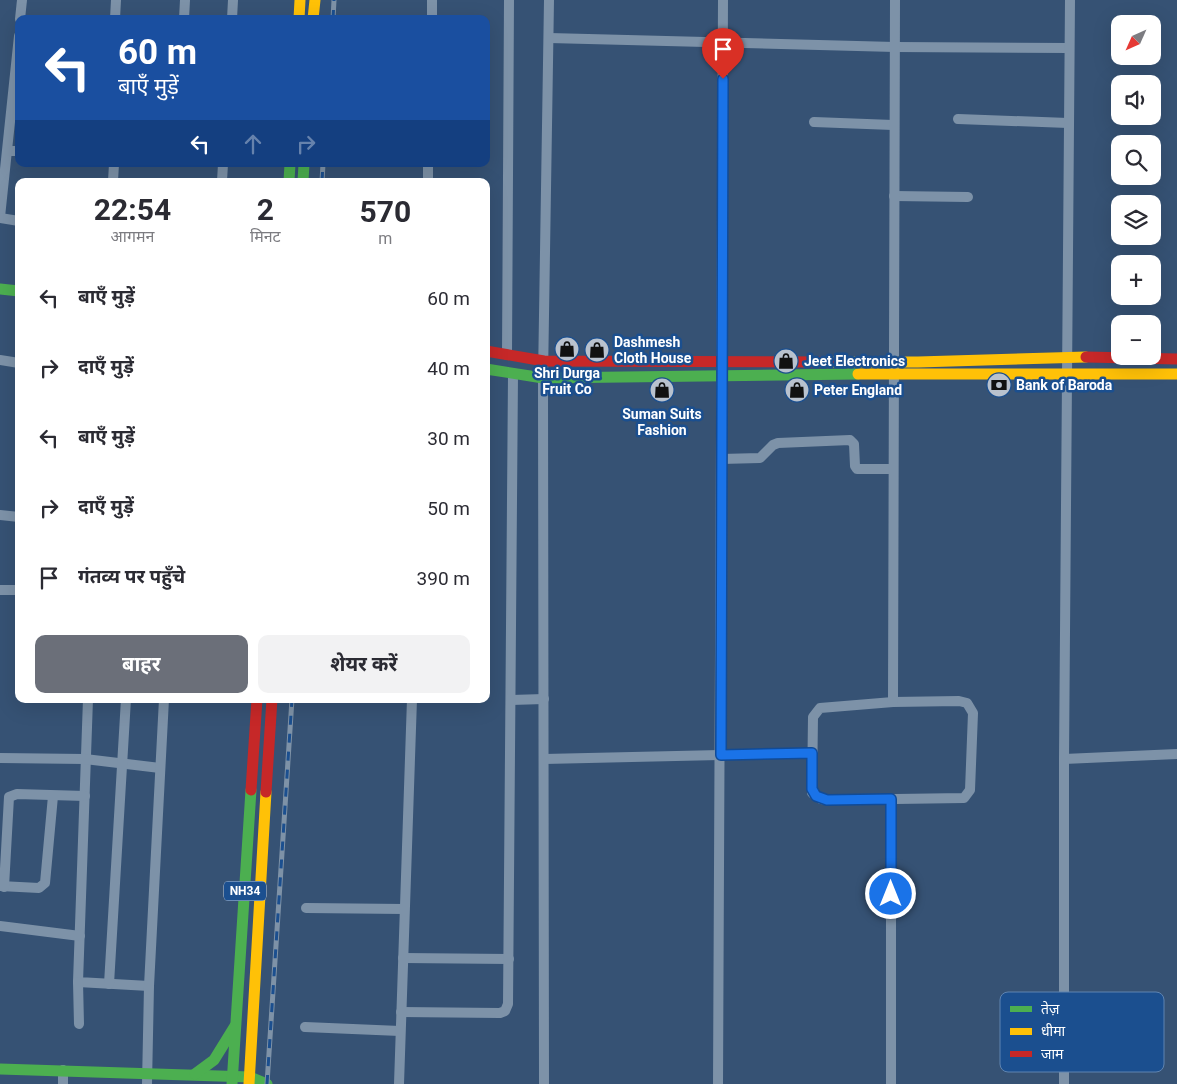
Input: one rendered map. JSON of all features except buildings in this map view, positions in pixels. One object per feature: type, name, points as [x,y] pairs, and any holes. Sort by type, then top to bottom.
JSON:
[{"type":"main road","points":[[299,15],[300,0]]},
{"type":"main road","points":[[314,15],[315,0]]},
{"type":"main road","points":[[0,289],[15,291]]},
{"type":"main road","points":[[490,352],[544,361],[918,362],[1067,356],[1177,359]]},
{"type":"main road","points":[[490,370],[543,378],[722,375],[1177,374]]},
{"type":"main road","name":"NH34","points":[[232,1080],[257,703]]},
{"type":"main road","name":"NH34","points":[[250,1080],[272,703]]},
{"type":"main road","points":[[195,1074],[217,1056],[236,1025]]},
{"type":"main road","points":[[0,1069],[63,1070],[147,1078],[195,1074],[232,1080],[250,1080],[267,1084]]},
{"type":"street","points":[[20,15],[22,0]]},
{"type":"street","points":[[115,15],[116,0]]},
{"type":"street","points":[[184,15],[185,0]]},
{"type":"street","points":[[232,15],[233,0]]},
{"type":"street","points":[[432,0],[432,15]]},
{"type":"street","points":[[507,355],[509,0]]},
{"type":"street","points":[[544,1084],[543,378],[549,0]]},
{"type":"street","points":[[718,1084],[723,0]]},
{"type":"street","points":[[893,702],[895,0]]},
{"type":"street","points":[[1064,992],[1070,0]]},
{"type":"street","points":[[549,38],[723,41],[895,47],[1069,48]]},
{"type":"street","points":[[958,118],[1068,123]]},
{"type":"street","points":[[814,122],[894,125]]},
{"type":"street","points":[[15,128],[14,151],[0,217],[15,220]]},
{"type":"street","points":[[894,196],[968,197]]},
{"type":"street","points":[[0,360],[15,362]]},
{"type":"street","points":[[401,1012],[503,1013],[508,1004],[513,374]]},
{"type":"street","points":[[721,459],[760,458],[773,445],[778,443],[850,440],[854,444],[855,466],[857,469],[893,469]]},
{"type":"street","points":[[0,515],[15,517]]},
{"type":"street","points":[[0,590],[15,590]]},
{"type":"street","points":[[511,700],[544,699]]},
{"type":"street","points":[[959,701],[967,703],[972,713],[970,790],[967,796],[961,798],[827,800],[816,796],[812,789],[812,753],[813,717],[820,708],[893,702],[959,701]]},
{"type":"street","points":[[79,1024],[78,982],[88,703]]},
{"type":"street","points":[[109,984],[126,703]]},
{"type":"street","points":[[147,1078],[149,986],[164,703]]},
{"type":"street","points":[[398,1084],[412,703]]},
{"type":"street","points":[[544,759],[812,753]]},
{"type":"street","points":[[1064,759],[1177,754]]},
{"type":"street","points":[[0,758],[85,759],[160,768]]},
{"type":"street","points":[[53,796],[45,883],[39,888],[2,886],[9,797],[17,794],[85,796]]},
{"type":"street","points":[[891,799],[891,1084]]},
{"type":"street","points":[[306,908],[404,909]]},
{"type":"street","points":[[0,926],[80,936]]},
{"type":"street","points":[[403,958],[509,959]]},
{"type":"street","points":[[78,982],[149,986]]},
{"type":"street","points":[[306,1027],[400,1031]]},
{"type":"street","points":[[63,1070],[63,1084]]},
{"type":"railway","points":[[333,15],[334,0]]},
{"type":"railway","points":[[322,178],[323,167]]},
{"type":"railway","points":[[267,1084],[292,703]]},
{"type":"traffic: fast","points":[[289,178],[290,167]]},
{"type":"traffic: fast","points":[[303,178],[304,167]]},
{"type":"traffic: fast","points":[[0,289],[15,291]]},
{"type":"traffic: fast","points":[[490,370],[543,378],[858,374]]},
{"type":"traffic: fast","points":[[232,1084],[251,790]]},
{"type":"traffic: fast","points":[[195,1074],[214,1060],[235,1026]]},
{"type":"traffic: fast","points":[[0,1069],[250,1077],[267,1084]]},
{"type":"traffic: slow","points":[[299,15],[300,0]]},
{"type":"traffic: slow","points":[[313,15],[315,0]]},
{"type":"traffic: slow","points":[[830,362],[918,362],[1086,357]]},
{"type":"traffic: slow","points":[[858,374],[1177,374]]},
{"type":"traffic: slow","points":[[249,1084],[266,792]]},
{"type":"traffic: jam","points":[[490,352],[544,361],[830,362]]},
{"type":"traffic: jam","points":[[1086,357],[1177,359]]},
{"type":"traffic: jam","points":[[251,790],[257,703]]},
{"type":"traffic: jam","points":[[266,792],[272,703]]},
{"type":"place","name":"Shri Durga Fruit Co","points":[[567,349]]},
{"type":"place","name":"Dashmesh Cloth House","points":[[597,350]]},
{"type":"place","name":"Jeet Electronics","points":[[786,361]]},
{"type":"place","name":"Bank of Baroda","points":[[999,385]]},
{"type":"place","name":"Suman Suits Fashion","points":[[662,390]]},
{"type":"place","name":"Peter England","points":[[797,390]]},
{"type":"route","points":[[723,79],[721,755],[812,753],[812,793],[816,796],[827,800],[891,799],[891,894]]}]
